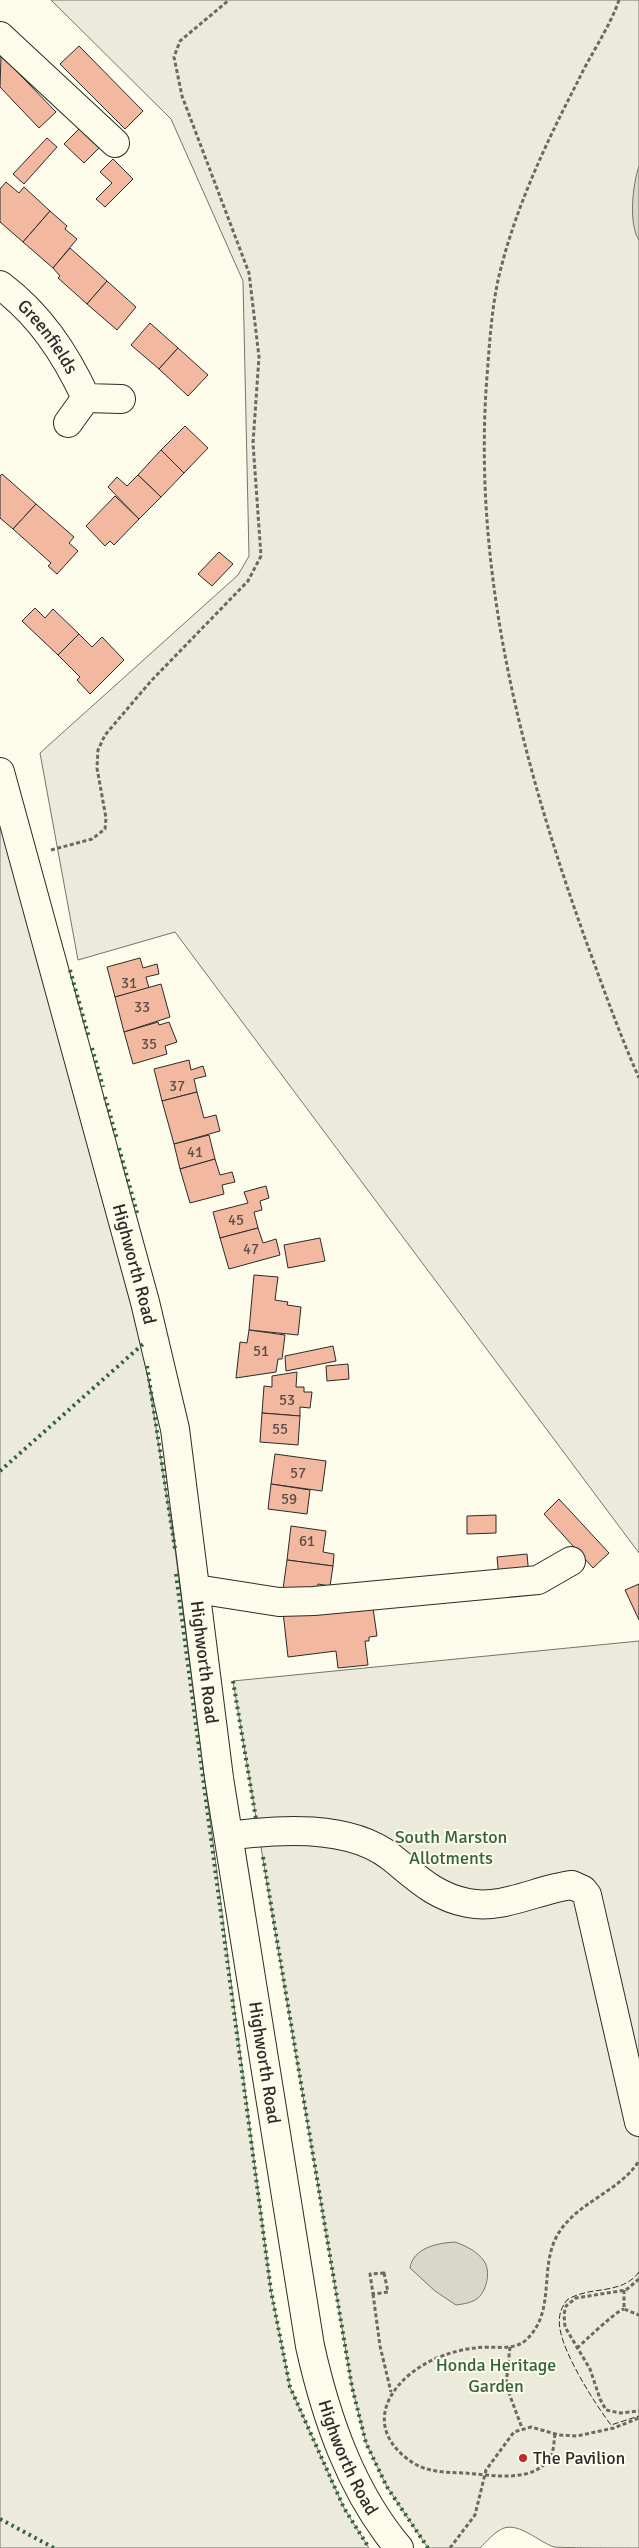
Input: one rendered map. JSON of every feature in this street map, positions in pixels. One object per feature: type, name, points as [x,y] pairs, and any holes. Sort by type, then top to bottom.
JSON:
[{"type":"street","points":[[0,36],[115,143]]},
{"type":"street","name":"Greenfields","points":[[0,285],[27,308],[47,329],[62,351],[86,398]]},
{"type":"street","points":[[68,423],[86,398],[120,399]]},
{"type":"street","name":"Highworth Road","points":[[0,772],[165,1382],[176,1437],[216,1759],[298,2278],[316,2373],[322,2398],[352,2475],[368,2506],[399,2548]]},
{"type":"street","points":[[196,1590],[279,1602],[307,1602],[538,1580],[571,1561]]},
{"type":"street","points":[[229,1836],[270,1830],[292,1830],[336,1835],[355,1840],[386,1854],[425,1886],[438,1893],[469,1904],[483,1905],[500,1902],[572,1885],[583,1890],[587,1895],[639,2122]]},
{"type":"path","points":[[24,857],[92,838],[105,828],[106,818],[96,768],[98,750],[105,735],[151,681],[248,581],[261,556],[253,443],[259,357],[250,281],[242,252],[198,143],[182,96],[174,57],[180,41],[229,0]]},
{"type":"path","points":[[619,0],[548,140],[531,179],[503,261],[495,292],[490,330],[484,410],[484,451],[494,590],[512,696],[526,752],[567,888],[610,1012],[639,1078]]},
{"type":"path","points":[[391,2392],[414,2372],[435,2359],[477,2347],[518,2346],[526,2340],[542,2319],[550,2256],[559,2233],[569,2220],[625,2178],[639,2161]]},
{"type":"path","points":[[373,2294],[388,2292],[384,2272],[370,2274],[380,2346],[391,2392],[385,2418],[387,2438],[393,2447],[421,2468],[431,2472],[484,2475],[522,2474],[539,2467],[552,2453],[555,2434]]},
{"type":"path","points":[[639,2279],[624,2290],[586,2294],[570,2301],[566,2306],[564,2322],[590,2369],[600,2399],[606,2410],[620,2413],[639,2411]]},
{"type":"path","points":[[624,2290],[624,2309]]},
{"type":"path","points":[[577,2348],[603,2327],[616,2312],[624,2309],[639,2315]]},
{"type":"path","points":[[510,2347],[506,2385],[522,2428]]},
{"type":"path","points":[[450,2548],[475,2515],[484,2475],[514,2432],[522,2428],[531,2427],[555,2434],[577,2436],[614,2428],[639,2418]]},
{"type":"green space","points":[[51,0],[639,0],[639,1553],[175,932],[78,960],[40,753],[238,575],[249,556],[243,281],[171,119]]},
{"type":"green space","points":[[0,825],[2,825],[143,1344],[175,1549],[271,2291],[290,2387],[344,2508],[369,2548],[0,2548]]},
{"type":"green space","name":"South Marston Allotments","points":[[639,1641],[639,2548],[554,2547],[523,2530],[510,2527],[497,2532],[480,2548],[428,2548],[387,2487],[366,2443],[352,2387],[233,1681]]},
{"type":"shaded area","points":[[639,166],[639,240],[634,224],[633,193]]},
{"type":"shaded area","points":[[455,2242],[471,2249],[481,2257],[486,2265],[488,2275],[484,2290],[478,2298],[456,2305],[435,2291],[410,2268],[412,2261],[421,2251],[434,2245]]},
{"type":"building","points":[[79,46],[143,111],[125,129],[60,64]]},
{"type":"building","points":[[1,55],[56,112],[39,128],[0,87]]},
{"type":"building","points":[[79,129],[99,148],[84,163],[64,144]]},
{"type":"building","points":[[47,138],[57,147],[24,184],[13,174]]},
{"type":"building","points":[[113,159],[133,179],[105,207],[96,199],[112,183],[100,172]]},
{"type":"building","points":[[6,182],[19,193],[24,187],[50,211],[23,242],[0,222],[0,189]]},
{"type":"building","points":[[50,211],[67,226],[65,229],[77,239],[53,268],[23,242]]},
{"type":"building","points":[[70,248],[107,281],[87,304],[58,278],[60,276],[53,268]]},
{"type":"building","points":[[107,281],[136,307],[117,330],[87,304]]},
{"type":"building","points":[[150,323],[178,348],[159,369],[131,345]]},
{"type":"building","points":[[178,348],[208,375],[188,396],[159,369]]},
{"type":"building","points":[[185,426],[208,448],[184,473],[161,450]]},
{"type":"building","points":[[161,450],[184,473],[161,497],[138,475]]},
{"type":"building","points":[[2,474],[36,504],[13,529],[0,518],[0,476]]},
{"type":"building","points":[[138,475],[161,497],[139,519],[108,487],[117,477],[127,486]]},
{"type":"building","points":[[115,496],[139,519],[114,545],[110,541],[105,546],[86,526]]},
{"type":"building","points":[[36,504],[74,537],[69,543],[78,551],[57,574],[48,566],[51,563],[13,529]]},
{"type":"building","points":[[219,552],[233,564],[212,586],[198,574]]},
{"type":"building","points":[[35,608],[45,618],[53,609],[79,634],[58,655],[22,621]]},
{"type":"building","points":[[79,634],[92,647],[102,637],[124,660],[90,694],[77,680],[80,677],[58,655]]},
{"type":"building","points":[[140,958],[143,968],[157,964],[159,974],[146,977],[149,988],[115,997],[107,967]]},
{"type":"building","points":[[161,984],[170,1017],[124,1032],[115,997]]},
{"type":"building","points":[[158,1022],[159,1025],[169,1022],[177,1042],[165,1046],[167,1054],[133,1064],[124,1032]]},
{"type":"building","points":[[189,1060],[191,1070],[203,1066],[206,1076],[194,1079],[197,1092],[162,1101],[154,1069]]},
{"type":"building","points":[[197,1092],[204,1118],[216,1115],[220,1131],[174,1144],[162,1101]]},
{"type":"building","points":[[209,1135],[215,1159],[180,1169],[174,1144]]},
{"type":"building","points":[[215,1159],[220,1175],[232,1172],[235,1182],[222,1185],[224,1194],[190,1203],[180,1169]]},
{"type":"building","points":[[266,1186],[269,1198],[260,1201],[262,1210],[254,1212],[258,1228],[220,1238],[213,1212],[248,1203],[244,1192]]},
{"type":"building","points":[[258,1228],[263,1243],[276,1239],[280,1255],[229,1269],[220,1238]]},
{"type":"building","points":[[320,1238],[325,1261],[288,1268],[284,1245]]},
{"type":"building","points":[[254,1275],[278,1277],[275,1300],[288,1302],[287,1305],[301,1307],[298,1335],[249,1330]]},
{"type":"building","points":[[249,1330],[285,1335],[282,1359],[278,1359],[276,1372],[236,1378],[240,1342],[247,1343]]},
{"type":"building","points":[[333,1346],[336,1361],[286,1371],[285,1356]]},
{"type":"building","points":[[348,1364],[349,1379],[327,1381],[326,1366]]},
{"type":"building","points":[[297,1372],[296,1387],[304,1387],[304,1392],[312,1392],[310,1408],[300,1407],[300,1416],[262,1413],[264,1386],[272,1387],[272,1376]]},
{"type":"building","points":[[262,1413],[300,1416],[298,1445],[260,1442]]},
{"type":"building","points":[[275,1454],[326,1461],[322,1491],[271,1484]]},
{"type":"building","points":[[271,1484],[310,1490],[307,1514],[268,1509]]},
{"type":"building","points":[[559,1499],[609,1553],[593,1568],[544,1514]]},
{"type":"building","points":[[496,1515],[496,1533],[467,1534],[467,1516]]},
{"type":"building","points":[[291,1526],[326,1531],[323,1552],[334,1554],[333,1566],[287,1560]]},
{"type":"building","points":[[527,1554],[529,1576],[499,1579],[497,1557]]},
{"type":"building","points":[[287,1560],[333,1566],[330,1586],[318,1584],[317,1594],[283,1589]]},
{"type":"building","points":[[639,1584],[639,1620],[625,1590]]},
{"type":"building","points":[[372,1601],[377,1636],[369,1637],[369,1641],[365,1641],[368,1665],[338,1668],[336,1651],[288,1657],[283,1612]]},
{"type":"hedge","points":[[70,970],[89,1038]]},
{"type":"hedge","points":[[92,1048],[103,1087]]},
{"type":"hedge","points":[[105,1097],[117,1139]]},
{"type":"hedge","points":[[119,1148],[137,1213]]},
{"type":"hedge","points":[[0,1471],[143,1344]]},
{"type":"hedge","points":[[147,1366],[175,1549]]},
{"type":"hedge","points":[[176,1574],[271,2291],[290,2387],[344,2508],[369,2548]]},
{"type":"hedge","points":[[233,1681],[256,1819]]},
{"type":"hedge","points":[[263,1857],[352,2387],[366,2443],[387,2487],[428,2548]]},
{"type":"hedge","points":[[0,2519],[54,2548]]},
{"type":"fence","points":[[639,2272],[623,2284],[576,2295],[567,2300],[561,2310],[559,2321],[567,2352],[589,2392],[611,2425],[639,2416]]},
{"type":"place","name":"The Pavilion","points":[[523,2458]]},
{"type":"park label","name":"Honda Heritage Garden","points":[[496,2375]]}]
